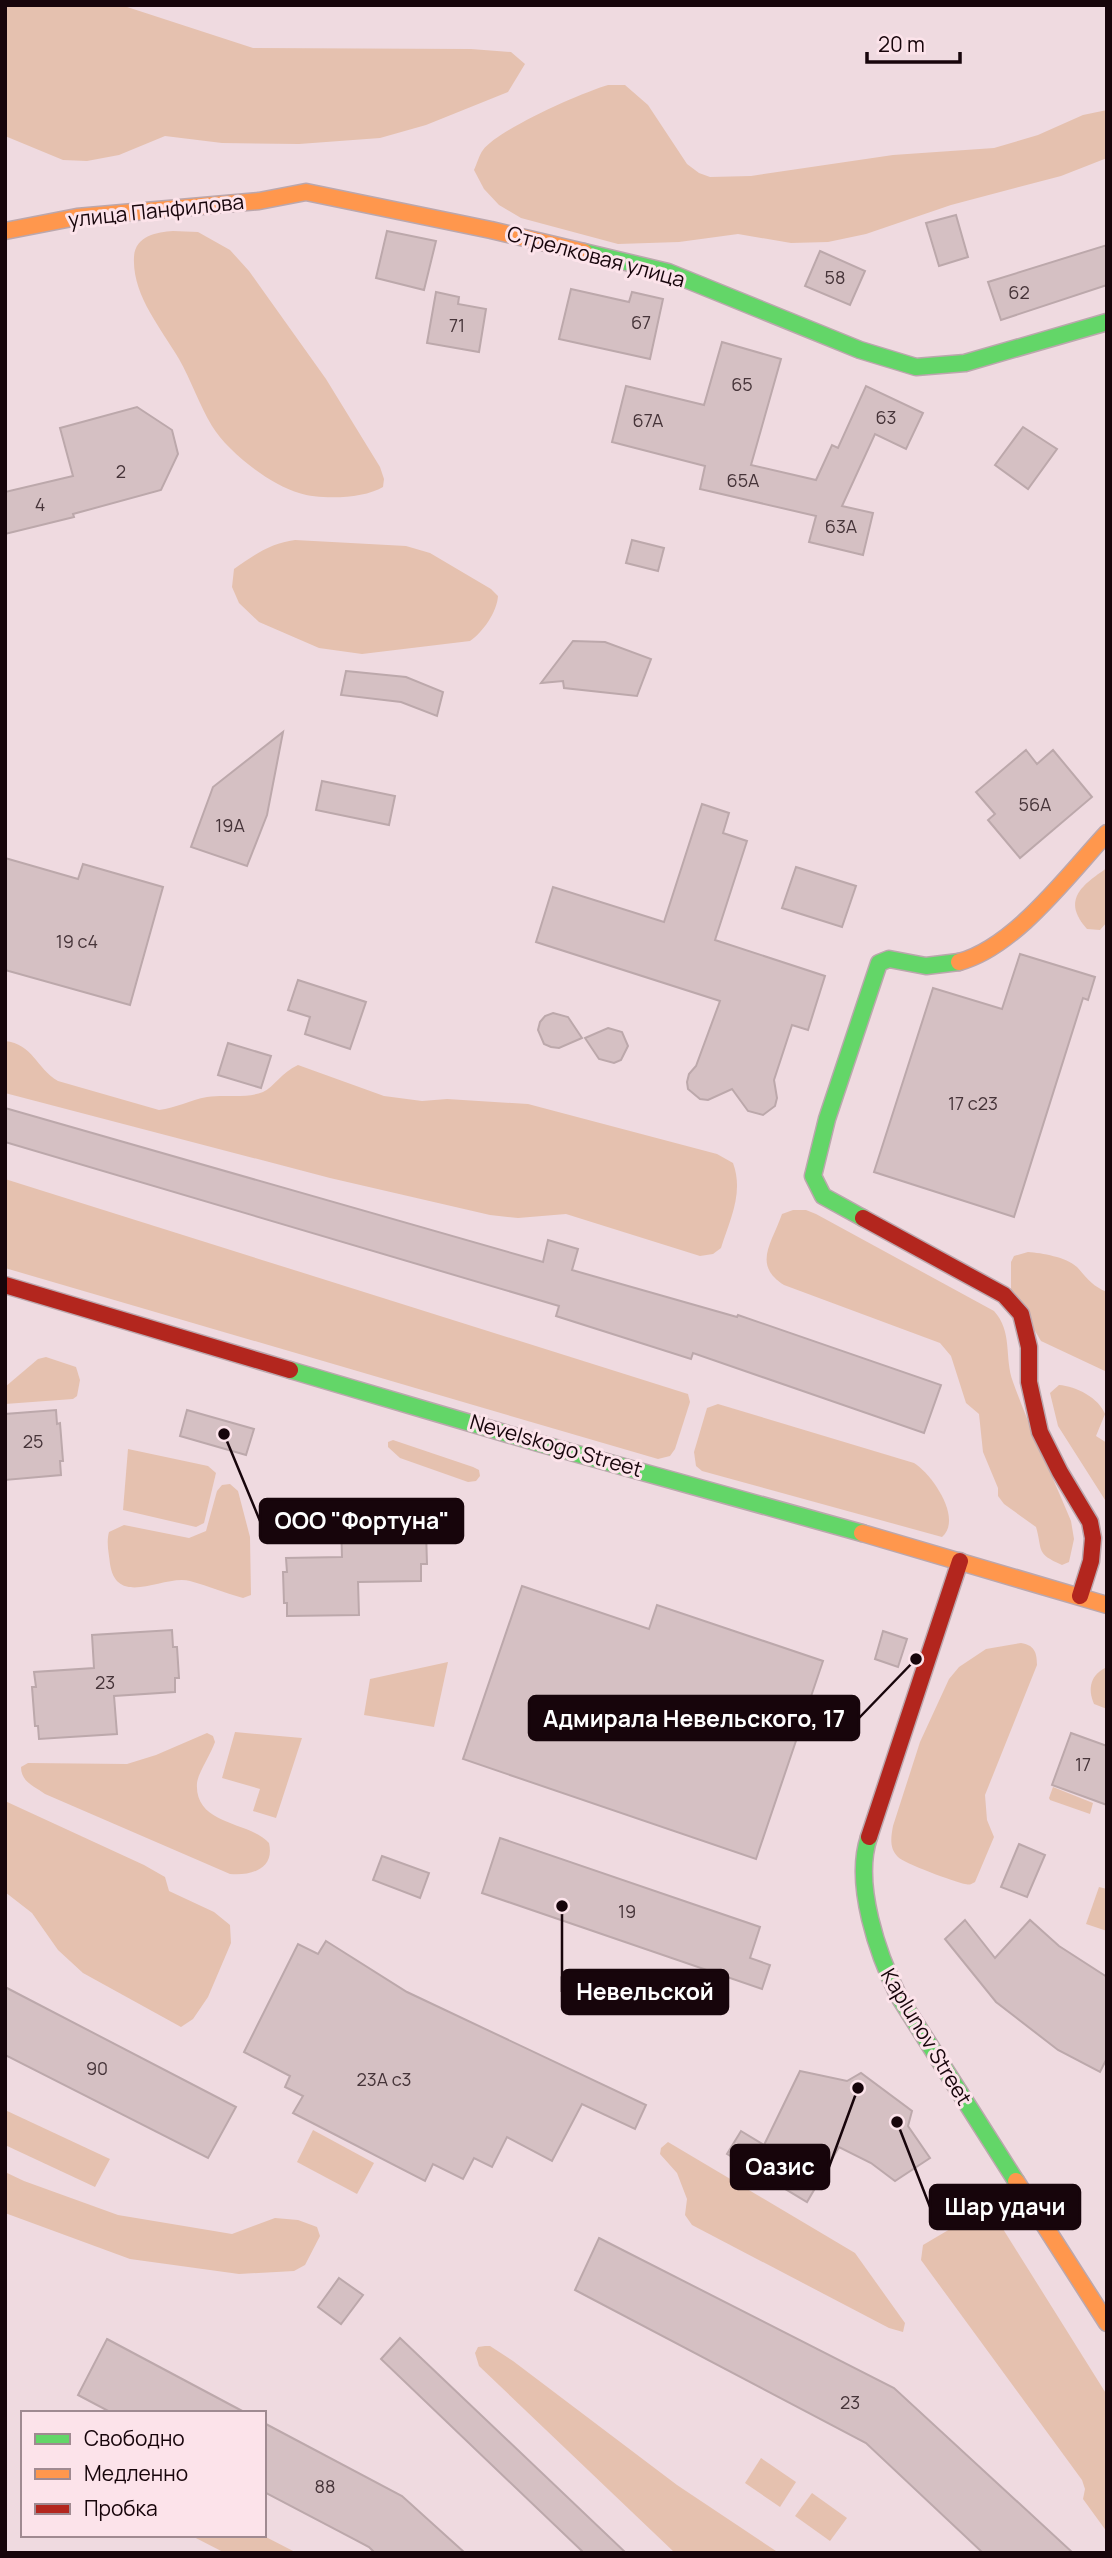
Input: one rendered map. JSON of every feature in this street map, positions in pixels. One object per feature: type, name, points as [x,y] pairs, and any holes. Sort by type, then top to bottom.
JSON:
[{"type":"street","name":"улица Панфилова","points":[[5,231],[78,217],[260,201],[306,192]]},
{"type":"street","name":"Стрелковая улица","points":[[306,192],[491,230],[667,272],[860,350],[916,367],[965,363],[1107,322]]},
{"type":"street","points":[[1080,1596],[1091,1561],[1093,1538],[1090,1522],[1040,1432],[1029,1382],[1029,1347],[1021,1314],[1004,1295],[823,1196],[813,1176],[827,1119],[879,963],[889,959],[926,966],[944,965],[963,961],[992,949],[1030,916],[1107,833]]},
{"type":"street","name":"Nevelskogo Street","points":[[5,1285],[538,1443],[1107,1605]]},
{"type":"street","name":"Kaplunov Street","points":[[960,1561],[865,1848],[865,1890],[871,1928],[878,1954],[898,1997],[1107,2323]]},
{"type":"shaded area","points":[[5,5],[121,5],[253,48],[471,49],[511,52],[525,64],[508,92],[426,125],[380,138],[299,144],[222,143],[165,136],[119,155],[87,161],[63,160],[5,136]]},
{"type":"shaded area","points":[[608,85],[625,85],[648,105],[687,164],[710,177],[751,176],[893,155],[994,148],[1038,135],[1083,115],[1107,110],[1107,158],[1061,176],[951,205],[866,234],[828,242],[791,243],[738,234],[679,242],[618,244],[521,218],[499,205],[484,189],[474,170],[483,150],[522,122]]},
{"type":"shaded area","points":[[173,231],[198,232],[230,250],[249,271],[326,379],[380,467],[384,479],[383,487],[365,494],[342,497],[319,497],[299,493],[263,475],[219,436],[207,418],[179,359],[149,311],[138,285],[134,257],[138,244],[154,234]]},
{"type":"shaded area","points":[[295,540],[406,546],[430,553],[491,589],[498,596],[495,609],[484,627],[470,641],[362,654],[319,648],[259,622],[239,603],[232,587],[234,569],[270,547]]},
{"type":"shaded area","points":[[1107,868],[1107,922],[1100,930],[1087,929],[1079,919],[1075,901],[1083,887]]},
{"type":"shaded area","points":[[5,1041],[22,1047],[58,1081],[159,1110],[207,1097],[263,1092],[298,1065],[384,1096],[422,1101],[447,1099],[528,1104],[717,1154],[733,1163],[737,1185],[735,1206],[721,1248],[713,1254],[700,1256],[566,1214],[518,1218],[490,1215],[330,1178],[5,1093]]},
{"type":"shaded area","points":[[5,1179],[688,1394],[690,1402],[675,1449],[670,1456],[658,1459],[5,1268]]},
{"type":"shaded area","points":[[793,1210],[806,1210],[816,1214],[994,1311],[1004,1327],[1013,1382],[1071,1521],[1074,1539],[1069,1562],[1062,1565],[1044,1554],[1036,1527],[1004,1504],[998,1496],[998,1488],[983,1452],[979,1414],[966,1403],[951,1356],[940,1343],[784,1285],[774,1277],[769,1270],[767,1253],[782,1214]]},
{"type":"shaded area","points":[[1028,1252],[1067,1261],[1107,1292],[1107,1372],[1041,1341],[1011,1291],[1011,1262],[1014,1256]]},
{"type":"shaded area","points":[[46,1357],[76,1367],[80,1380],[77,1396],[73,1399],[5,1404],[5,1387],[38,1359]]},
{"type":"shaded area","points":[[1059,1385],[1086,1394],[1098,1403],[1105,1414],[1096,1436],[1107,1443],[1107,1503],[1058,1426],[1050,1393]]},
{"type":"shaded area","points":[[718,1404],[914,1463],[929,1477],[943,1497],[949,1519],[948,1529],[942,1537],[702,1471],[696,1466],[694,1452],[707,1408]]},
{"type":"shaded area","points":[[393,1440],[473,1467],[479,1470],[480,1476],[476,1481],[468,1482],[400,1458],[388,1447],[388,1442]]},
{"type":"shaded area","points":[[128,1449],[208,1466],[216,1473],[204,1523],[196,1527],[123,1510]]},
{"type":"shaded area","points":[[230,1484],[238,1491],[250,1537],[251,1595],[243,1598],[179,1580],[132,1587],[122,1585],[114,1577],[108,1552],[109,1532],[124,1525],[189,1538],[206,1531],[217,1491],[222,1485]]},
{"type":"shaded area","points":[[1021,1643],[1034,1650],[1037,1665],[985,1795],[987,1820],[994,1837],[975,1882],[965,1884],[902,1860],[895,1854],[892,1846],[893,1826],[920,1742],[949,1679],[959,1667],[986,1649]]},
{"type":"shaded area","points":[[448,1662],[434,1727],[364,1715],[370,1679]]},
{"type":"shaded area","points":[[1107,1667],[1107,1709],[1094,1704],[1091,1687],[1097,1673]]},
{"type":"shaded area","points":[[235,1732],[302,1738],[276,1818],[253,1811],[260,1789],[222,1778]]},
{"type":"shaded area","points":[[207,1733],[213,1736],[215,1742],[198,1779],[198,1797],[213,1815],[249,1830],[269,1843],[270,1852],[265,1865],[253,1872],[230,1874],[45,1794],[29,1783],[23,1776],[21,1767],[28,1763],[127,1764]]},
{"type":"shaded area","points":[[1053,1787],[1093,1803],[1090,1814],[1050,1800]]},
{"type":"shaded area","points":[[5,1801],[144,1865],[165,1877],[169,1891],[214,1912],[230,1925],[231,1943],[208,1997],[193,2019],[181,2027],[83,1973],[58,1950],[32,1913],[5,1892]]},
{"type":"shaded area","points":[[1099,1887],[1107,1889],[1107,1931],[1086,1924]]},
{"type":"shaded area","points":[[5,2110],[110,2159],[95,2187],[5,2145]]},
{"type":"shaded area","points":[[313,2130],[374,2163],[357,2194],[297,2162]]},
{"type":"shaded area","points":[[668,2142],[855,2253],[905,2323],[903,2332],[889,2328],[692,2225],[685,2215],[687,2199],[677,2173],[660,2154],[661,2148]]},
{"type":"shaded area","points":[[5,2172],[118,2215],[232,2234],[275,2218],[298,2220],[317,2227],[320,2236],[305,2265],[294,2271],[239,2274],[130,2259],[5,2213]]},
{"type":"shaded area","points":[[984,2209],[993,2213],[1107,2395],[1107,2532],[1083,2499],[1085,2489],[1082,2480],[921,2260],[923,2245]]},
{"type":"shaded area","points":[[490,2346],[677,2485],[779,2553],[675,2553],[479,2366],[475,2353],[478,2347]]},
{"type":"shaded area","points":[[761,2458],[796,2482],[780,2507],[745,2483]]},
{"type":"shaded area","points":[[812,2493],[847,2518],[830,2541],[795,2516]]},
{"type":"shaded area","points":[[194,2537],[266,2537],[297,2553],[225,2553]]},
{"type":"building","points":[[956,215],[968,257],[939,266],[926,223]]},
{"type":"building","points":[[387,231],[436,241],[424,290],[376,278]]},
{"type":"building","points":[[1107,245],[1107,285],[1001,320],[988,282]]},
{"type":"building","points":[[820,251],[865,271],[850,305],[805,286]]},
{"type":"building","points":[[571,289],[629,302],[632,292],[663,299],[650,359],[559,339]]},
{"type":"building","points":[[436,292],[459,297],[458,304],[486,309],[479,352],[427,343]]},
{"type":"building","points":[[722,342],[781,359],[751,465],[816,480],[832,445],[838,448],[866,386],[923,413],[906,449],[875,434],[842,506],[873,513],[863,555],[809,542],[816,516],[700,489],[705,466],[612,442],[626,386],[704,405]]},
{"type":"building","points":[[137,407],[172,430],[178,454],[161,490],[73,514],[74,517],[5,534],[5,492],[73,476],[60,428]]},
{"type":"building","points":[[1023,427],[1057,449],[1028,489],[995,465]]},
{"type":"building","points":[[632,540],[664,548],[658,571],[626,563]]},
{"type":"building","points":[[573,641],[605,642],[651,659],[637,696],[564,688],[563,681],[541,683]]},
{"type":"building","points":[[346,671],[406,677],[443,692],[437,716],[401,702],[341,695]]},
{"type":"building","points":[[283,732],[267,815],[247,866],[191,847],[213,787]]},
{"type":"building","points":[[1026,750],[1037,764],[1053,750],[1092,797],[1020,858],[988,820],[995,814],[976,792]]},
{"type":"building","points":[[322,781],[395,796],[389,825],[316,810]]},
{"type":"building","points":[[702,804],[729,813],[723,833],[747,841],[715,940],[825,976],[808,1030],[792,1025],[774,1080],[777,1098],[775,1106],[763,1115],[748,1111],[732,1089],[708,1100],[700,1099],[688,1089],[689,1074],[696,1066],[720,1001],[536,942],[553,887],[664,922]]},
{"type":"building","points":[[5,858],[78,879],[83,864],[163,887],[130,1005],[5,970]]},
{"type":"building","points":[[796,867],[856,886],[842,927],[782,908]]},
{"type":"building","points":[[1020,954],[1095,977],[1088,1000],[1083,998],[1014,1217],[874,1172],[933,988],[1002,1009]]},
{"type":"building","points":[[298,980],[366,1002],[350,1049],[305,1034],[310,1017],[288,1010]]},
{"type":"building","points":[[553,1013],[568,1017],[582,1038],[559,1048],[544,1044],[538,1030],[540,1022]]},
{"type":"building","points":[[608,1028],[622,1032],[628,1046],[621,1060],[614,1063],[599,1059],[585,1038]]},
{"type":"building","points":[[228,1043],[271,1056],[261,1088],[218,1075]]},
{"type":"building","points":[[5,1108],[543,1262],[548,1240],[578,1249],[572,1270],[737,1317],[738,1315],[941,1385],[924,1433],[693,1353],[691,1359],[556,1316],[559,1306],[5,1142]]},
{"type":"building","points":[[56,1410],[57,1424],[60,1423],[63,1461],[60,1461],[61,1475],[5,1480],[5,1414]]},
{"type":"building","points":[[187,1410],[254,1429],[246,1455],[180,1436]]},
{"type":"building","points":[[420,1518],[420,1531],[426,1531],[427,1564],[421,1564],[421,1581],[358,1582],[359,1615],[287,1616],[283,1572],[287,1572],[286,1558],[342,1557],[341,1520]]},
{"type":"building","points":[[522,1586],[649,1629],[657,1605],[823,1661],[756,1859],[463,1759]]},
{"type":"building","points":[[172,1630],[173,1647],[177,1647],[179,1678],[175,1678],[175,1692],[114,1696],[117,1734],[39,1739],[38,1726],[35,1726],[32,1687],[36,1687],[34,1672],[94,1668],[92,1635]]},
{"type":"building","points":[[883,1631],[907,1639],[898,1667],[875,1659]]},
{"type":"building","points":[[1071,1733],[1107,1746],[1107,1805],[1052,1785]]},
{"type":"building","points":[[500,1838],[760,1927],[750,1958],[770,1965],[762,1989],[482,1893]]},
{"type":"building","points":[[1019,1844],[1045,1855],[1027,1897],[1001,1887]]},
{"type":"building","points":[[382,1856],[429,1873],[420,1898],[373,1880]]},
{"type":"building","points":[[965,1920],[995,1958],[1030,1920],[1059,1946],[1107,1977],[1107,2058],[1100,2072],[1058,2050],[996,2002],[945,1939]]},
{"type":"building","points":[[326,1941],[407,1992],[646,2105],[635,2129],[582,2104],[552,2161],[507,2137],[492,2167],[474,2158],[463,2179],[433,2164],[425,2181],[293,2113],[303,2096],[285,2087],[290,2076],[244,2052],[298,1944],[318,1954]]},
{"type":"building","points":[[5,1987],[236,2107],[208,2158],[5,2055]]},
{"type":"building","points":[[800,2071],[847,2081],[861,2073],[912,2111],[908,2126],[930,2158],[895,2181],[871,2163],[839,2147],[807,2202],[727,2154],[741,2131],[764,2145]]},
{"type":"building","points":[[599,2238],[894,2388],[1073,2553],[983,2553],[866,2443],[575,2290]]},
{"type":"building","points":[[339,2278],[363,2295],[341,2324],[318,2307]]},
{"type":"building","points":[[400,2338],[626,2553],[584,2553],[381,2359]]},
{"type":"building","points":[[107,2339],[242,2411],[108,2411],[78,2395]]},
{"type":"building","points":[[266,2424],[402,2496],[465,2553],[375,2553],[369,2547],[266,2493]]},
{"type":"traffic: fast","points":[[584,252],[668,272],[860,350],[916,367],[965,363],[1107,322]]},
{"type":"traffic: fast","points":[[863,1218],[823,1196],[813,1176],[827,1119],[879,963],[889,959],[926,966],[959,962]]},
{"type":"traffic: fast","points":[[290,1370],[538,1443],[862,1533]]},
{"type":"traffic: fast","points":[[869,1837],[865,1856],[866,1897],[876,1940],[891,1980],[899,1997],[1016,2181]]},
{"type":"traffic: slow","points":[[5,231],[77,217],[259,201],[306,192],[584,252]]},
{"type":"traffic: slow","points":[[959,962],[980,954],[1020,926],[1107,833]]},
{"type":"traffic: slow","points":[[862,1533],[1107,1605]]},
{"type":"traffic: slow","points":[[1016,2181],[1107,2323]]},
{"type":"traffic: jam","points":[[863,1218],[1004,1295],[1021,1314],[1029,1347],[1029,1382],[1040,1432],[1090,1522],[1093,1538],[1091,1561],[1080,1596]]},
{"type":"traffic: jam","points":[[5,1285],[290,1370]]},
{"type":"traffic: jam","points":[[869,1837],[960,1561]]},
{"type":"place","name":"ООО \"Фортуна\"","points":[[224,1434]]},
{"type":"place","name":"Адмирала Невельского, 17","points":[[916,1659]]},
{"type":"place","name":"Невельской","points":[[562,1906]]},
{"type":"place","name":"Оазис","points":[[858,2088]]},
{"type":"place","name":"Шар удачи","points":[[897,2122]]}]
